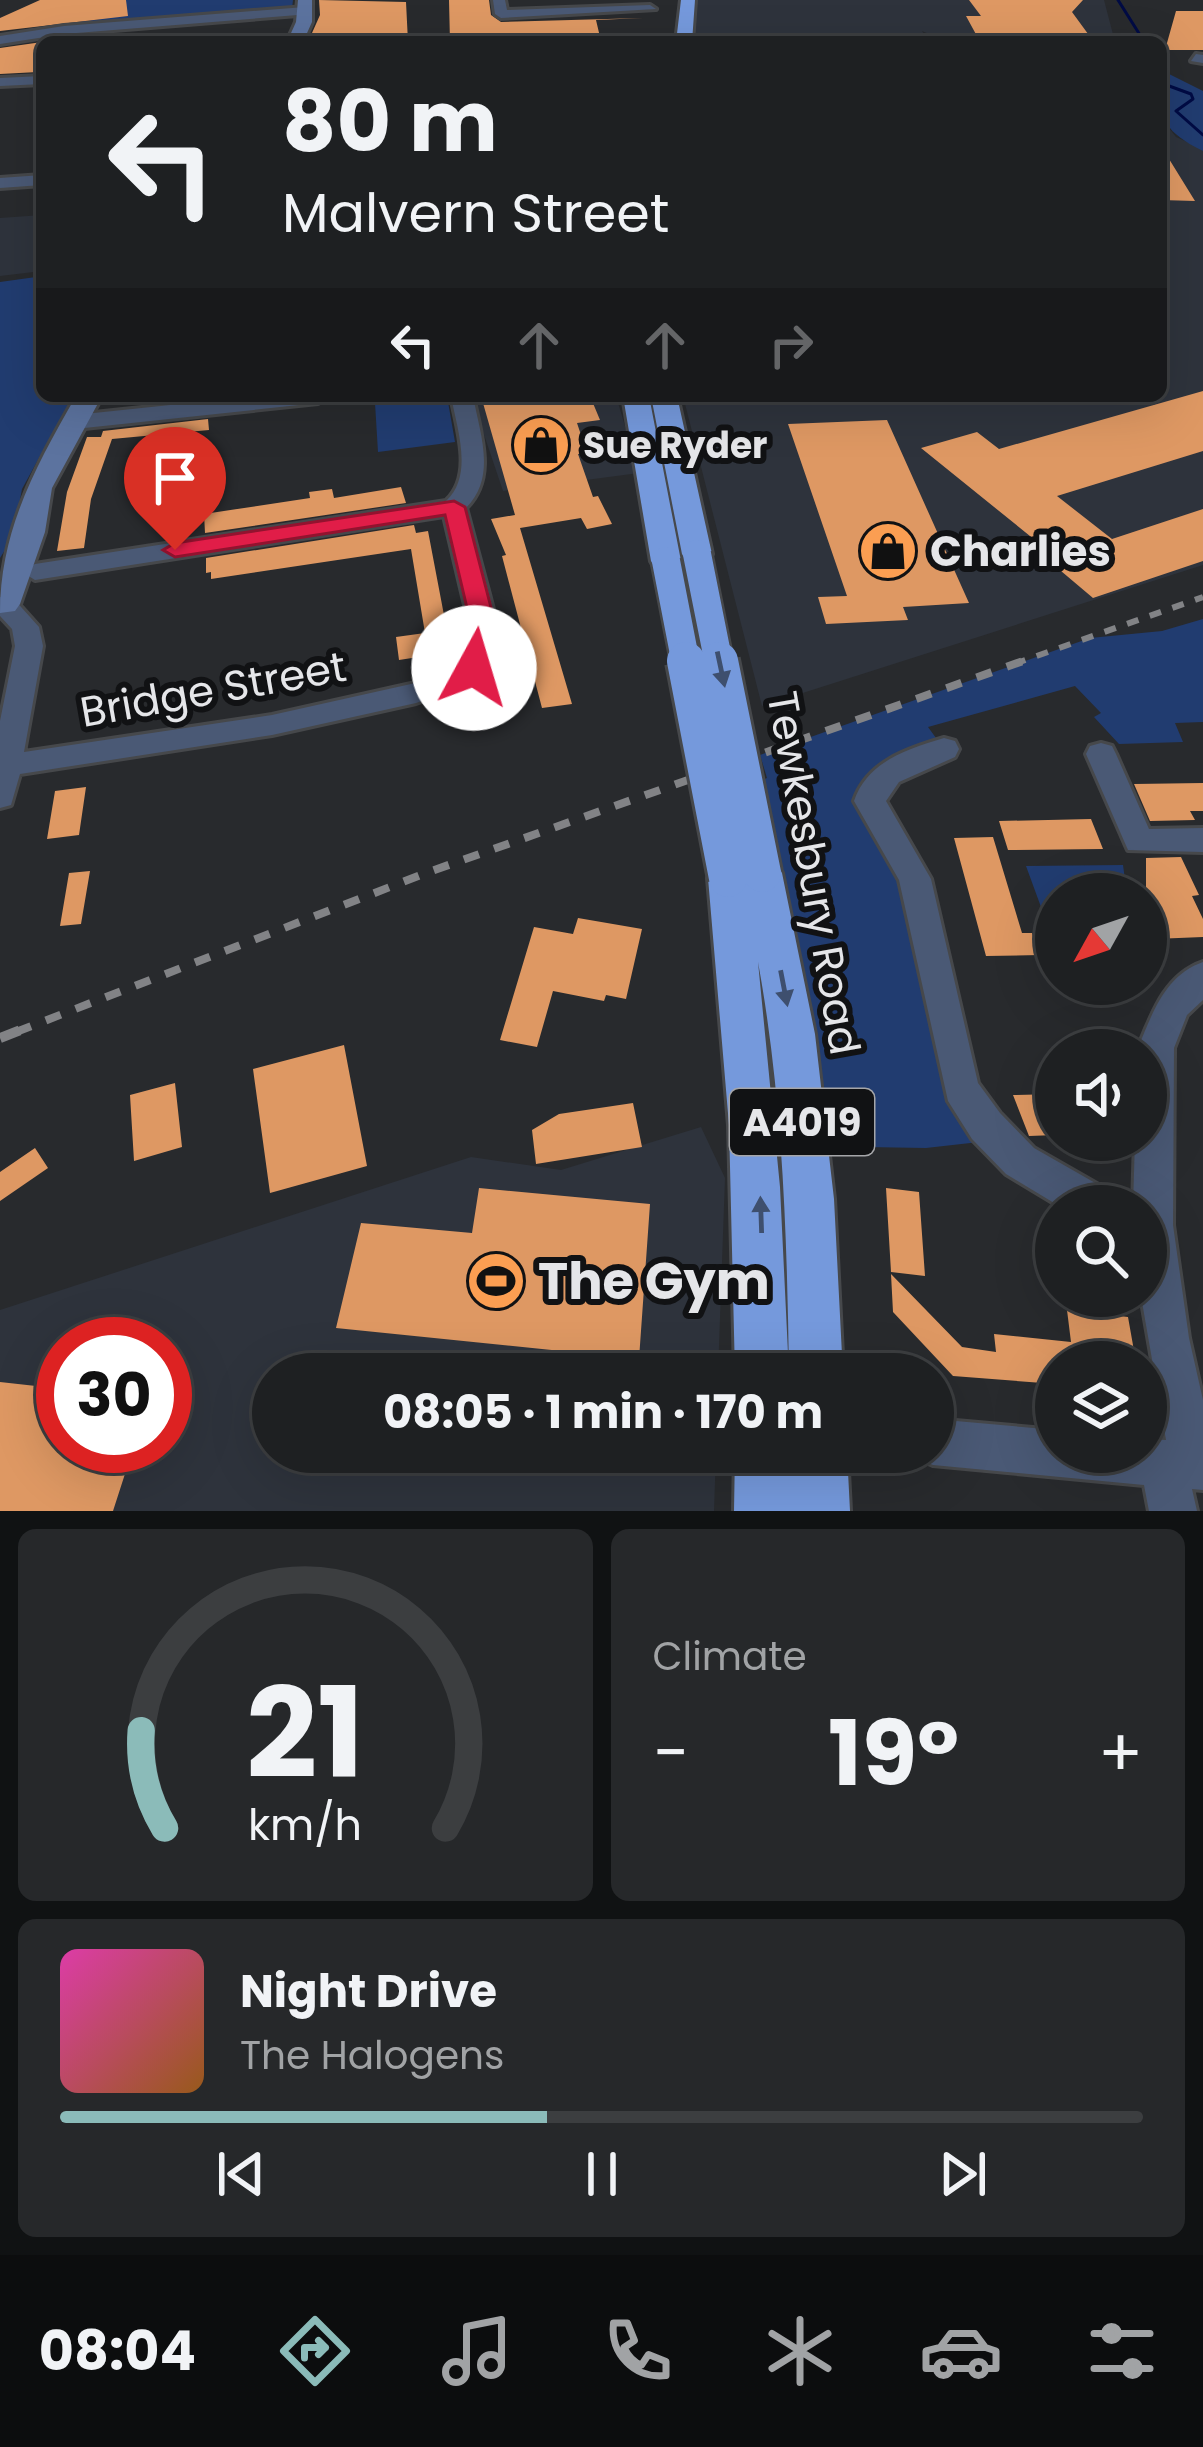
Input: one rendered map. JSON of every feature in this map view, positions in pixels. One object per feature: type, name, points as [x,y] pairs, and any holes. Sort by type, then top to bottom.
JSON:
[{"type":"highway","points":[[670,36],[673,0]]},
{"type":"highway","points":[[685,36],[688,0]]},
{"type":"highway","name":"Tewkesbury Road","points":[[638,402],[682,558],[746,875],[797,1079],[810,1199],[815,1353]]},
{"type":"highway","name":"Tewkesbury Road","points":[[665,402],[682,558]]},
{"type":"highway","name":"Tewkesbury Road","points":[[746,875],[761,1210],[762,1353]]},
{"type":"highway","points":[[763,1473],[763,1511]]},
{"type":"highway","points":[[820,1473],[821,1511]]},
{"type":"street","points":[[4,34],[78,35],[305,5],[297,36]]},
{"type":"street","points":[[500,7],[650,9]]},
{"type":"street","points":[[0,82],[36,80]]},
{"type":"street","points":[[0,183],[36,180]]},
{"type":"street","points":[[2,605],[30,532],[38,488],[82,409],[212,402]]},
{"type":"street","points":[[35,572],[454,507],[469,494],[473,479],[463,402]]},
{"type":"street","name":"Bridge Street","points":[[8,766],[310,718],[416,693],[464,676],[482,658],[487,638],[454,507]]},
{"type":"street","points":[[2,605],[26,596],[35,572],[30,532]]},
{"type":"street","points":[[0,797],[29,646],[26,627],[2,605]]},
{"type":"street","points":[[944,749],[877,782],[870,801],[915,879],[962,1089],[986,1126],[1020,1161],[1061,1185]]},
{"type":"street","points":[[1101,754],[1139,841],[1203,840]]},
{"type":"street","points":[[1151,1185],[1156,1048],[1173,1006],[1203,977]]},
{"type":"street","points":[[1163,1317],[1187,1466],[1173,1511]]},
{"type":"street","points":[[954,1444],[1187,1466]]},
{"type":"shaded area","points":[[126,0],[293,0],[292,9],[71,28],[70,23],[101,19]]},
{"type":"shaded area","points":[[689,0],[1104,0],[1113,36],[933,36],[922,31],[926,36],[692,36]]},
{"type":"shaded area","points":[[1167,72],[1203,91],[1203,151],[1169,126]]},
{"type":"shaded area","points":[[1167,126],[1176,137],[1203,149],[1203,565],[762,706],[685,402],[1167,402]]},
{"type":"shaded area","points":[[36,215],[36,272],[0,276],[0,218]]},
{"type":"shaded area","points":[[36,277],[36,402],[70,402],[22,489],[13,537],[0,558],[0,282]]},
{"type":"shaded area","points":[[448,402],[455,442],[378,452],[375,403]]},
{"type":"shaded area","points":[[473,402],[618,402],[639,473],[503,491]]},
{"type":"shaded area","points":[[1203,619],[1203,722],[1175,723],[1183,742],[1119,744],[1094,717],[1101,713],[1075,686],[928,727],[944,749],[877,782],[961,1089],[997,1140],[926,1148],[804,1146],[746,787],[767,778],[760,755],[1090,638],[1162,631]]},
{"type":"shaded area","points":[[1123,865],[1124,873],[1035,873],[1035,891],[1026,866]]},
{"type":"shaded area","points":[[701,1127],[725,1178],[719,1353],[252,1353],[252,1473],[715,1473],[714,1511],[0,1511],[0,1310],[471,1157],[561,1170]]},
{"type":"building","points":[[40,0],[126,0],[128,16],[0,31],[0,18]]},
{"type":"building","points":[[319,0],[406,2],[408,36],[311,36],[320,15]]},
{"type":"building","points":[[449,0],[489,0],[491,15],[501,22],[643,18],[596,20],[600,36],[450,36]]},
{"type":"building","points":[[969,0],[1083,0],[1072,12],[1090,36],[977,36],[966,16],[981,16]]},
{"type":"building","points":[[1176,11],[1203,11],[1203,50],[1167,50]]},
{"type":"building","points":[[36,43],[36,72],[0,74],[0,48]]},
{"type":"building","points":[[1167,156],[1195,201],[1167,200]]},
{"type":"building","points":[[1203,391],[1203,451],[1057,496],[1112,539],[1203,509],[1203,561],[1093,598],[1048,560],[1056,557],[921,448],[977,432],[999,449]]},
{"type":"building","points":[[483,402],[592,402],[600,420],[577,423],[587,453],[578,454],[593,497],[598,496],[612,524],[587,529],[581,518],[520,528],[572,704],[542,708],[502,556],[506,555],[491,519],[515,515]]},
{"type":"building","points":[[208,419],[209,430],[112,439],[91,499],[84,548],[57,551],[67,492],[87,437]]},
{"type":"building","name":"Charlies","points":[[887,420],[969,603],[903,607],[908,620],[826,624],[818,597],[847,596],[788,424]]},
{"type":"building","points":[[401,487],[406,503],[205,533],[204,514],[310,498],[309,492],[332,489],[334,498]]},
{"type":"building","points":[[414,525],[416,533],[428,531],[451,652],[399,660],[396,637],[425,633],[411,549],[211,579],[211,572],[206,573],[206,558]]},
{"type":"building","points":[[1203,783],[1203,811],[1190,811],[1195,820],[1150,821],[1134,784]]},
{"type":"building","points":[[86,787],[79,835],[47,839],[55,791]]},
{"type":"building","points":[[1091,819],[1103,849],[1008,850],[999,821]]},
{"type":"building","points":[[993,837],[1022,933],[1032,933],[1035,955],[986,956],[954,838]]},
{"type":"building","points":[[1181,857],[1199,895],[1192,896],[1203,919],[1203,937],[1167,938],[1167,873],[1146,873],[1146,858]]},
{"type":"building","points":[[90,871],[81,924],[60,926],[69,873]]},
{"type":"building","points":[[578,918],[642,929],[626,999],[606,995],[604,1001],[553,991],[537,1047],[500,1040],[534,927],[573,934]]},
{"type":"building","points":[[344,1045],[367,1166],[270,1193],[253,1069]]},
{"type":"building","points":[[175,1083],[182,1147],[134,1161],[130,1095]]},
{"type":"building","points":[[1035,1094],[1035,1136],[1029,1136],[1013,1095]]},
{"type":"building","points":[[633,1103],[642,1147],[536,1164],[532,1130],[559,1114]]},
{"type":"building","points":[[35,1148],[48,1168],[0,1201],[0,1172]]},
{"type":"building","name":"The Gym","points":[[479,1188],[650,1204],[639,1353],[580,1353],[336,1328],[361,1223],[472,1233]]},
{"type":"building","points":[[886,1188],[919,1192],[925,1276],[891,1272]]},
{"type":"building","points":[[891,1274],[962,1347],[996,1352],[994,1334],[1061,1341],[1035,1341],[1035,1382],[954,1376],[954,1353],[931,1353],[893,1312]]},
{"type":"building","points":[[1068,1317],[1128,1317],[1132,1341],[1071,1341]]},
{"type":"building","points":[[0,1382],[36,1386],[36,1473],[125,1473],[113,1511],[0,1511]]},
{"type":"waterway","points":[[1118,0],[1140,36]]},
{"type":"waterway","points":[[1167,85],[1191,94],[1193,99],[1176,111],[1203,135]]},
{"type":"railway","points":[[1014,664],[1203,597]]},
{"type":"railway","points":[[16,1032],[426,873],[1023,661]]},
{"type":"railway","points":[[0,1038],[23,1029]]},
{"type":"place","name":"Sue Ryder","points":[[541,445]]},
{"type":"place","name":"Charlies","points":[[888,551]]},
{"type":"place","name":"The Gym","points":[[496,1281]]},
{"type":"route","points":[[175,550],[454,507],[487,638],[474,668]]}]
